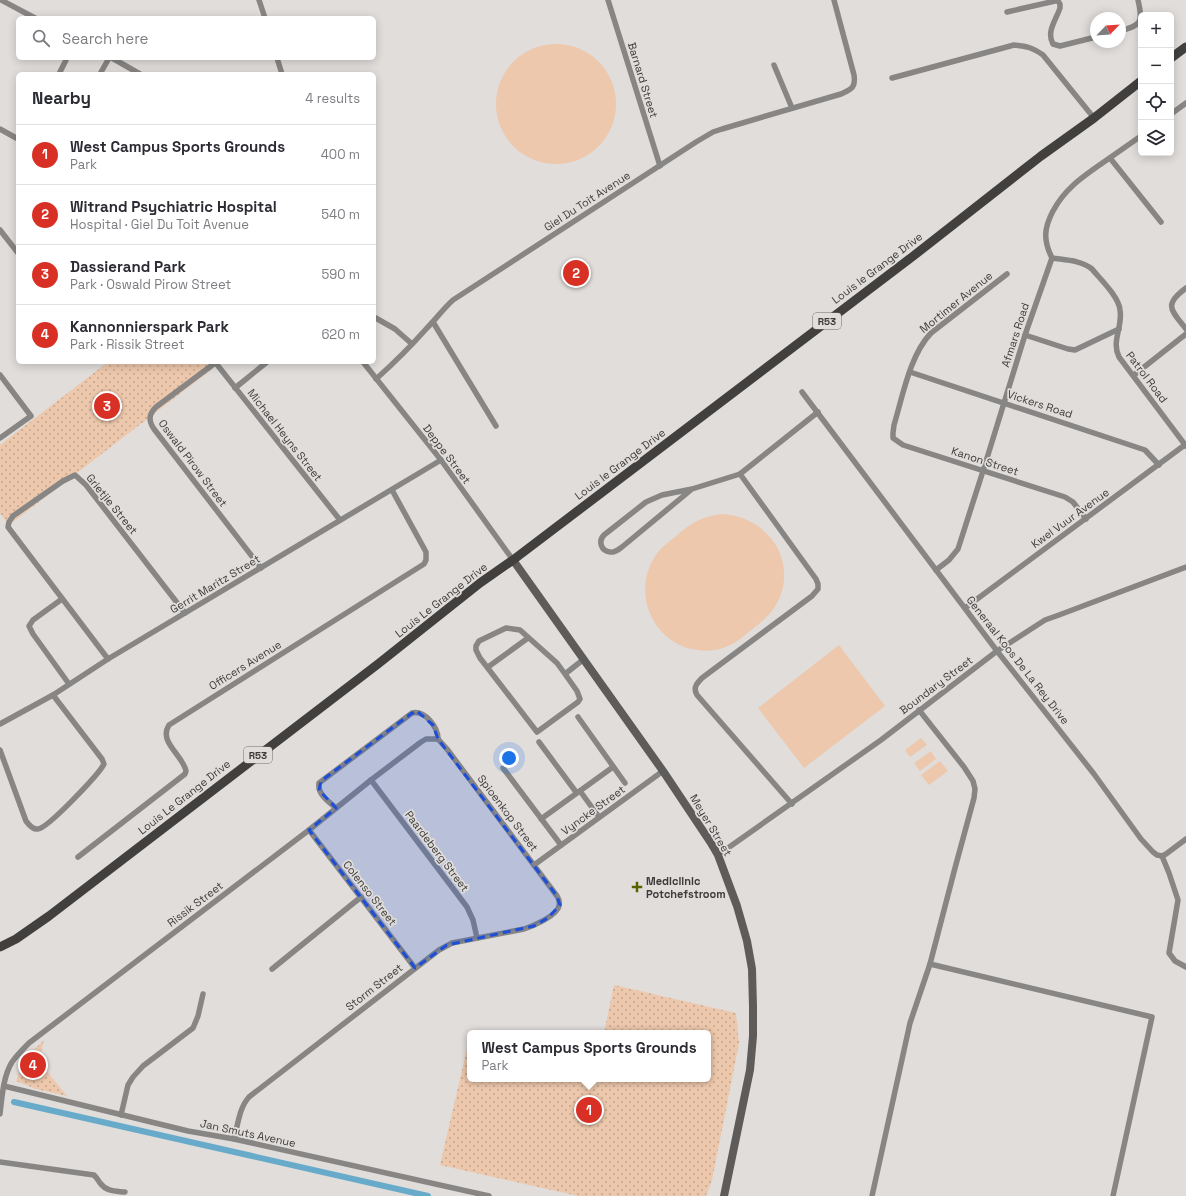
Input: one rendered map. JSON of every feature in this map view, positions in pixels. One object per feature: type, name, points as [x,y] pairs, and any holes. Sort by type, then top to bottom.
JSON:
[{"type":"main road","points":[[1174,56],[1186,46]]},
{"type":"main road","name":"Louis le Grange Drive","points":[[513,560],[1138,83]]},
{"type":"main road","name":"Louis Le Grange Drive","points":[[0,947],[16,939],[49,916],[372,668],[473,588],[513,560]]},
{"type":"street","points":[[1,0],[31,16]]},
{"type":"street","points":[[259,0],[263,16]]},
{"type":"street","name":"Barnard Street","points":[[608,0],[660,166]]},
{"type":"street","name":"Giel Du Toit Avenue","points":[[376,379],[396,361],[453,300],[713,132],[841,94],[853,87],[854,79],[834,0]]},
{"type":"street","points":[[1007,12],[1055,0],[1060,4],[1060,8],[1050,31],[1053,44],[1060,46],[1090,38]]},
{"type":"street","points":[[1126,29],[1134,27],[1140,20],[1141,12],[1138,0]]},
{"type":"street","points":[[892,78],[1014,45],[1025,46],[1034,49],[1043,55],[1094,118]]},
{"type":"street","points":[[60,72],[66,60]]},
{"type":"street","points":[[101,72],[109,60]]},
{"type":"street","points":[[114,60],[136,72]]},
{"type":"street","points":[[278,60],[281,72]]},
{"type":"street","points":[[774,65],[792,108]]},
{"type":"street","points":[[1174,112],[1186,103]]},
{"type":"street","points":[[0,129],[16,138]]},
{"type":"street","points":[[1052,258],[1048,250],[1046,231],[1050,217],[1058,202],[1069,189],[1138,138]]},
{"type":"street","points":[[1110,158],[1160,222]]},
{"type":"street","points":[[0,230],[16,250]]},
{"type":"street","name":"Patrol Road","points":[[1052,258],[1081,262],[1087,265],[1092,269],[1116,300],[1121,311],[1116,344],[1119,357],[1186,445]]},
{"type":"street","name":"Afmars Road","points":[[936,570],[958,549],[1052,258]]},
{"type":"street","name":"Mortimer Avenue","points":[[897,416],[910,372],[922,345],[932,333],[1007,274]]},
{"type":"street","points":[[1186,288],[1172,301],[1173,312],[1186,329]]},
{"type":"street","points":[[376,318],[395,329],[412,344]]},
{"type":"street","points":[[433,322],[496,426]]},
{"type":"street","points":[[1026,335],[1068,350],[1072,350],[1119,329]]},
{"type":"street","points":[[1134,375],[1186,334]]},
{"type":"street","name":"Oswald Pirow Street","points":[[212,364],[156,407],[150,415],[150,421],[154,429],[261,568]]},
{"type":"street","name":"Michael Heyns Street","points":[[217,364],[340,520]]},
{"type":"street","points":[[235,388],[265,364]]},
{"type":"street","name":"Deppe Street","points":[[365,364],[441,460],[513,560]]},
{"type":"street","name":"Vickers Road","points":[[910,372],[1145,450],[1159,465]]},
{"type":"street","points":[[0,375],[31,416],[0,438]]},
{"type":"street","name":"Generaal Koos De La Rey Drive","points":[[802,392],[997,651],[1094,774],[1141,839],[1153,852],[1162,856]]},
{"type":"street","points":[[692,489],[615,552],[605,550],[601,546],[600,540],[604,535],[646,502],[662,494],[692,489],[740,474],[818,412]]},
{"type":"street","name":"Kanon Street","points":[[897,416],[893,436],[900,444],[1065,497],[1072,502],[1086,519]]},
{"type":"street","name":"Kwel Vuur Avenue","points":[[965,608],[1186,445]]},
{"type":"street","name":"Gerrit Maritz Street","points":[[0,724],[52,695],[108,659],[441,460]]},
{"type":"street","points":[[740,474],[816,579],[818,589],[812,596],[702,678],[696,684],[695,691],[792,804]]},
{"type":"street","name":"Grietjie Street","points":[[108,659],[12,533],[8,525],[16,513],[63,481],[75,475],[86,485],[185,613]]},
{"type":"street","name":"Officers Avenue","points":[[78,857],[185,774],[186,771],[184,765],[166,739],[169,725],[424,564],[426,560],[426,552],[392,490]]},
{"type":"street","name":"Meyer Street","points":[[513,560],[692,814],[718,855],[737,906],[747,941],[752,969],[753,1036],[750,1070],[724,1196]]},
{"type":"street","name":"Boundary Street","points":[[718,855],[792,804],[880,740],[997,651],[1045,620],[1186,567]]},
{"type":"street","points":[[62,599],[33,620],[29,626],[68,684]]},
{"type":"street","points":[[506,628],[520,630],[528,638],[557,663],[577,691],[580,699],[537,732],[480,658],[476,650],[476,646],[479,641],[506,628]]},
{"type":"street","points":[[488,667],[528,638]]},
{"type":"street","points":[[565,674],[584,660]]},
{"type":"street","points":[[0,750],[26,821],[33,829],[42,828],[60,812],[104,764],[102,759],[52,695]]},
{"type":"street","points":[[872,1196],[910,1023],[930,964],[971,811],[975,789],[973,781],[964,767],[919,710]]},
{"type":"street","name":"Spioenkop Street","points":[[336,808],[318,790],[319,783],[412,713],[418,712],[425,716],[436,730],[438,739],[560,901]]},
{"type":"street","points":[[578,717],[625,783]]},
{"type":"street","name":"Rissik Street","points":[[0,1114],[4,1086],[12,1062],[34,1039],[426,739],[438,739]]},
{"type":"street","points":[[539,742],[599,817]]},
{"type":"street","points":[[541,819],[613,767]]},
{"type":"street","points":[[503,768],[561,845]]},
{"type":"street","name":"Vyncke Street","points":[[534,865],[663,771]]},
{"type":"street","name":"Paardeberg Street","points":[[371,780],[467,907],[473,920],[477,938]]},
{"type":"street","name":"Colenso Street","points":[[308,830],[415,968]]},
{"type":"street","points":[[1186,839],[1162,856],[1178,900],[1170,952],[1175,961],[1186,967]]},
{"type":"street","points":[[272,969],[361,897]]},
{"type":"street","name":"Storm Street","points":[[234,1139],[244,1103],[249,1097],[439,950],[448,945],[534,926],[548,918],[558,909],[560,901]]},
{"type":"street","points":[[930,964],[1152,1017],[1113,1196]]},
{"type":"street","points":[[121,1115],[130,1080],[143,1066],[193,1028],[198,1016],[203,994]]},
{"type":"street","name":"Jan Smuts Avenue","points":[[4,1086],[188,1131],[234,1139],[489,1196]]},
{"type":"street","points":[[0,1162],[94,1175],[109,1191],[125,1192]]},
{"type":"highlighted area","points":[[418,712],[433,725],[438,739],[557,896],[560,905],[548,918],[534,926],[447,945],[415,968],[309,830],[336,808],[319,790],[321,781],[412,713]]},
{"type":"shaded area","points":[[556,44],[579,48],[599,61],[612,81],[616,104],[612,127],[599,147],[579,160],[556,164],[533,160],[513,147],[500,127],[496,104],[500,81],[513,61],[533,48]]},
{"type":"shaded area","points":[[105,364],[212,364],[215,367],[9,525],[0,513],[0,445]]},
{"type":"shaded area","points":[[723,514],[739,517],[754,523],[766,532],[775,544],[781,557],[784,572],[783,587],[777,603],[772,611],[761,622],[732,644],[720,649],[706,651],[688,648],[669,638],[655,623],[647,605],[645,586],[647,576],[656,555],[686,528],[703,518]]},
{"type":"shaded area","points":[[839,645],[885,706],[804,768],[758,708]]},
{"type":"shaded area","points":[[921,738],[927,745],[910,757],[905,750]]},
{"type":"shaded area","points":[[931,751],[936,759],[920,771],[914,763]]},
{"type":"shaded area","points":[[940,761],[948,771],[929,785],[921,775]]},
{"type":"shaded area","points":[[614,985],[736,1013],[739,1043],[712,1180],[706,1196],[578,1196],[440,1165],[467,1049],[467,1082],[711,1082],[711,1030],[605,1030]]},
{"type":"shaded area","points":[[44,1040],[40,1056],[45,1069],[67,1096],[36,1089],[16,1081],[24,1060]]},
{"type":"waterway","points":[[14,1102],[428,1196]]},
{"type":"place","name":"Witrand Psychiatric Hospital","points":[[576,273]]},
{"type":"place","name":"Dassierand Park","points":[[107,406]]},
{"type":"place","name":"Mediclinic Potchefstroom","points":[[637,887]]},
{"type":"place","name":"Kannonnierspark Park","points":[[33,1065]]},
{"type":"place","name":"West Campus Sports Grounds","points":[[589,1110]]}]
